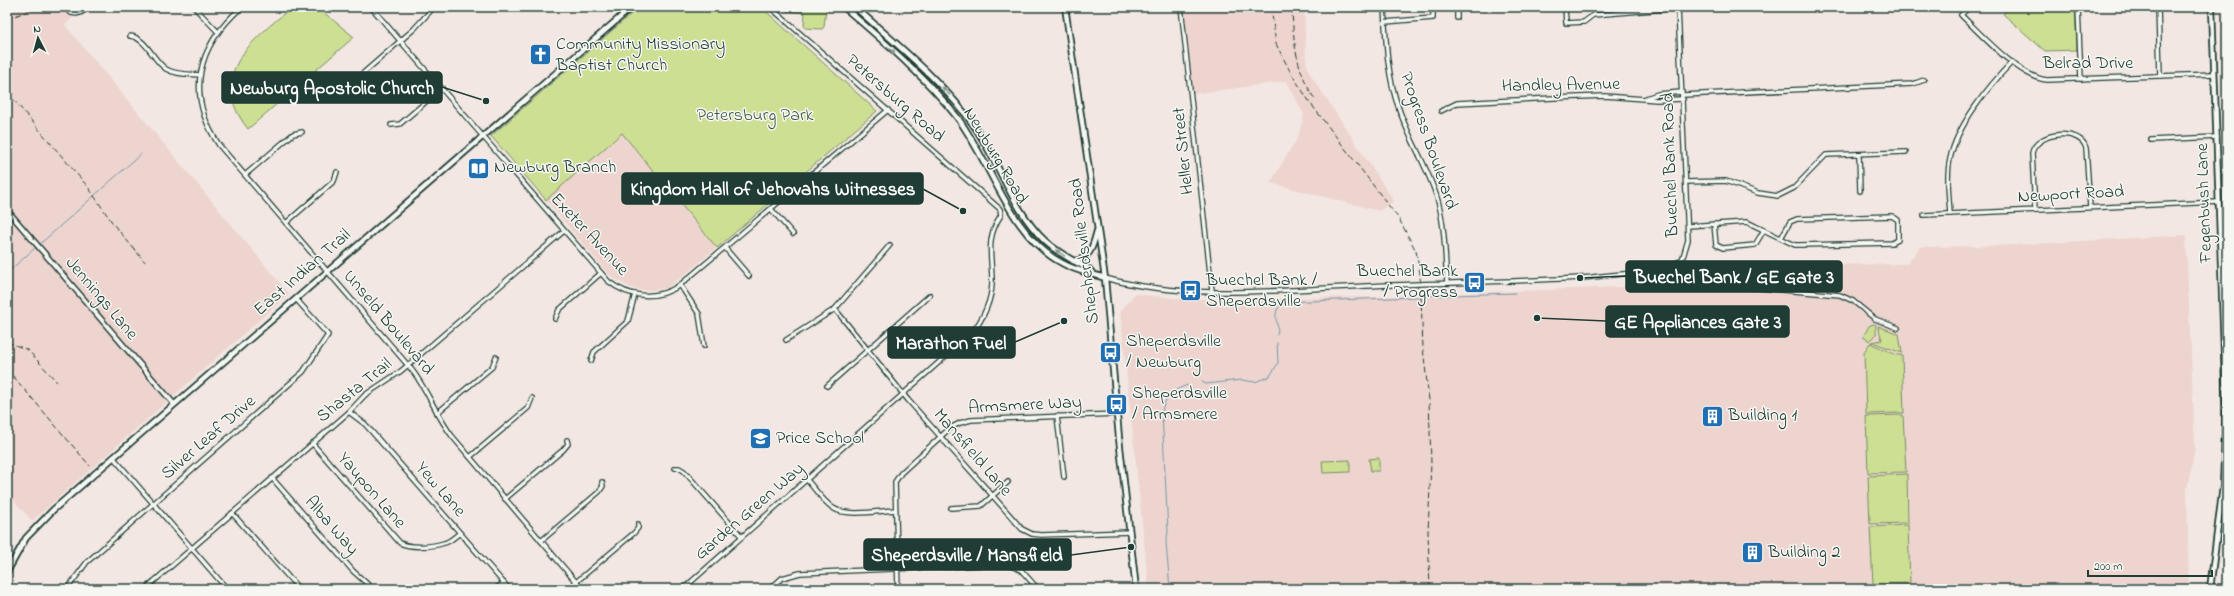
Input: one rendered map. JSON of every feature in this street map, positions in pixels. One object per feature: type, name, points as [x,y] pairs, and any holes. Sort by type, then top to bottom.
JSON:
[{"type":"main road","name":"East Indian Trail","points":[[7,572],[23,542],[36,526],[113,457],[632,7]]},
{"type":"main road","name":"Newburg Road","points":[[844,7],[904,61],[956,115],[976,146],[1020,224],[1036,244],[1062,263],[1087,274],[1093,274],[1105,278]]},
{"type":"main road","name":"Newburg Road","points":[[855,7],[907,54],[958,106],[976,129],[1032,226],[1045,241],[1072,261],[1089,269],[1093,274]]},
{"type":"main road","name":"Shepherdsville Road","points":[[1065,7],[1105,278],[1117,414],[1136,589]]},
{"type":"main road","name":"Fegenbush Lane","points":[[2210,589],[2226,455],[2225,320],[2212,7]]},
{"type":"main road","points":[[1072,261],[1084,258],[1090,253],[1097,226]]},
{"type":"street","points":[[64,7],[70,13],[75,14],[82,13],[89,7]]},
{"type":"street","points":[[194,7],[218,31]]},
{"type":"street","name":"Unseld Boulevard","points":[[242,7],[218,31],[207,49],[200,76],[200,102],[208,129],[219,145],[408,365],[426,388],[444,426],[582,589]]},
{"type":"street","name":"Exeter Avenue","points":[[371,7],[601,273],[612,284],[635,294],[658,295],[680,285],[888,110]]},
{"type":"street","points":[[356,86],[357,80],[401,41],[434,7]]},
{"type":"street","name":"Petersburg Road","points":[[770,7],[1002,212]]},
{"type":"street","name":"Heller Street","points":[[1181,7],[1212,292]]},
{"type":"street","name":"Progress Boulevard","points":[[1384,7],[1388,61],[1395,96],[1404,123],[1428,173],[1438,203],[1447,283]]},
{"type":"street","points":[[1385,22],[1433,18],[1433,7]]},
{"type":"street","points":[[1457,18],[1457,8],[1465,7]]},
{"type":"street","points":[[1565,7],[1566,23],[1584,22],[1593,15],[1678,7]]},
{"type":"street","name":"Buechel Bank Road","points":[[1672,277],[1682,259],[1687,244],[1688,226],[1678,7]]},
{"type":"street","name":"Belrad Drive","points":[[1969,7],[1961,16],[2027,74],[2040,79],[2214,74]]},
{"type":"street","points":[[2078,7],[2081,79]]},
{"type":"street","points":[[2158,7],[2160,76]]},
{"type":"street","points":[[130,36],[140,40],[166,69],[176,73],[200,76]]},
{"type":"street","points":[[1950,214],[1949,168],[1954,147],[1961,132],[1991,85],[2012,62]]},
{"type":"street","name":"Handley Avenue","points":[[1441,110],[1457,103],[1605,96],[1643,99],[1683,95],[1913,84],[1924,80]]},
{"type":"street","points":[[391,125],[400,124],[442,88]]},
{"type":"street","points":[[1643,99],[1658,94],[1683,95]]},
{"type":"street","points":[[245,175],[293,134],[302,132]]},
{"type":"street","points":[[2035,210],[2032,153],[2035,145],[2047,136],[2073,135],[2084,142],[2086,148],[2090,207]]},
{"type":"street","points":[[2151,140],[2217,137]]},
{"type":"street","points":[[1686,182],[1726,181],[1758,193],[1778,196],[1794,188],[1822,157],[1906,152]]},
{"type":"street","points":[[1859,154],[1860,191]]},
{"type":"street","points":[[286,222],[334,181],[337,172]]},
{"type":"street","points":[[813,174],[830,193],[838,195]]},
{"type":"street","name":"Newport Road","points":[[1924,215],[2219,202]]},
{"type":"street","points":[[771,209],[792,234]]},
{"type":"street","name":"Jennings Lane","points":[[7,210],[174,404]]},
{"type":"street","name":"Garden Green Way","points":[[683,589],[966,339],[982,320],[991,289],[991,235],[1002,212]]},
{"type":"street","points":[[1688,226],[1747,222],[1794,245],[1892,243],[1898,240],[1899,225],[1898,220],[1892,216],[1797,219],[1790,222],[1781,238]]},
{"type":"street","points":[[1714,224],[1716,245],[1723,248],[1755,245],[1764,230]]},
{"type":"street","name":"Shasta Trail","points":[[145,589],[349,412],[365,395],[408,365],[564,230]]},
{"type":"street","points":[[786,340],[835,309],[890,245]]},
{"type":"street","points":[[725,248],[749,276]]},
{"type":"street","points":[[1655,272],[1668,268],[1682,259]]},
{"type":"street","points":[[1678,265],[1682,275],[1736,281],[1744,287]]},
{"type":"street","points":[[1105,278],[1138,287],[1212,292],[1447,283],[1655,272],[1666,273],[1672,277],[1692,282],[1840,295],[1853,301],[1875,319],[1898,328]]},
{"type":"street","points":[[555,319],[559,310],[601,273]]},
{"type":"street","points":[[1634,274],[1638,277],[1665,279],[1672,277]]},
{"type":"street","points":[[680,285],[698,314],[704,346]]},
{"type":"street","points":[[591,361],[594,352],[628,321],[635,294]]},
{"type":"street","points":[[828,386],[930,295]]},
{"type":"street","name":"Silver Leaf Drive","points":[[68,589],[87,562],[300,376],[324,343],[327,333],[296,299]]},
{"type":"street","name":"Mansfield Lane","points":[[835,309],[940,437],[1022,529],[1032,534],[1130,532]]},
{"type":"street","points":[[437,412],[492,367],[496,357]]},
{"type":"street","points":[[470,457],[528,408],[532,398]]},
{"type":"street","name":"Yew Lane","points":[[349,412],[365,424],[509,589]]},
{"type":"street","name":"Armsmere Way","points":[[898,589],[894,488],[896,479],[940,437],[956,424],[964,421],[1117,414]]},
{"type":"street","points":[[1057,416],[1064,478]]},
{"type":"street","points":[[505,499],[563,450],[568,444],[567,440]]},
{"type":"street","name":"Yaupon Lane","points":[[312,443],[400,543],[410,545],[440,544],[447,542],[460,533]]},
{"type":"street","points":[[113,457],[226,589]]},
{"type":"street","points":[[675,468],[679,468],[684,471],[742,537]]},
{"type":"street","name":"Alba Way","points":[[272,478],[353,571],[373,589]]},
{"type":"street","points":[[807,480],[828,504],[837,510],[848,512],[895,510]]},
{"type":"street","points":[[541,541],[598,492],[603,486],[602,482]]},
{"type":"street","points":[[951,508],[978,507],[1008,482]]},
{"type":"street","points":[[2221,504],[2227,505]]},
{"type":"street","points":[[232,513],[299,589]]},
{"type":"street","points":[[576,582],[634,533],[639,526],[638,524]]},
{"type":"street","points":[[770,589],[786,576],[800,573],[1010,565],[1024,572],[1038,589]]},
{"type":"street","points":[[495,589],[504,583]]},
{"type":"shaded area","points":[[7,7],[84,7],[65,25],[289,294],[32,521],[7,493]]},
{"type":"shaded area","points":[[1184,7],[1304,7],[1306,61],[1310,74],[1394,201],[1379,211],[1270,183],[1298,137],[1304,115],[1287,81],[1193,94]]},
{"type":"shaded area","points":[[877,111],[682,277],[667,288],[640,290],[629,287],[609,275],[546,200],[622,133]]},
{"type":"shaded area","points":[[2186,235],[2195,448],[2187,489],[2189,589],[1149,589],[1120,311],[1135,294],[1180,299],[1369,297],[1622,287],[1669,284],[1693,266],[1907,264],[1920,247],[1995,246]]},
{"type":"green space","points":[[292,7],[317,7],[354,37],[248,129],[236,109],[231,92],[232,75],[239,60],[249,46]]},
{"type":"green space","name":"Petersburg Park","points":[[639,7],[761,7],[877,111],[717,248],[622,133],[546,200],[491,136]]},
{"type":"green space","points":[[785,7],[824,7],[826,9],[824,27],[822,29],[805,28],[805,13],[786,11]]},
{"type":"green space","points":[[2009,7],[2075,7],[2077,50],[2045,51],[2003,14]]},
{"type":"green space","points":[[1873,324],[1876,325],[1876,335],[1870,341],[1863,337],[1869,326]]},
{"type":"green space","points":[[1878,326],[1899,334],[1902,353],[1872,342],[1882,340]]},
{"type":"green space","points":[[1870,343],[1897,355],[1902,355],[1904,413],[1866,414],[1864,352]]},
{"type":"green space","points":[[1903,415],[1906,472],[1868,473],[1866,416]]},
{"type":"green space","points":[[1379,458],[1379,471],[1371,471],[1369,459]]},
{"type":"green space","points":[[1350,460],[1350,472],[1323,473],[1322,461]]},
{"type":"green space","points":[[1907,474],[1908,523],[1870,524],[1868,476]]},
{"type":"green space","points":[[1908,525],[1910,583],[1873,584],[1870,527]]},
{"type":"green space","points":[[1909,585],[1911,589],[1873,589],[1873,586]]},
{"type":"waterway","points":[[40,244],[141,154]]},
{"type":"waterway","points":[[7,273],[35,248]]},
{"type":"waterway","points":[[1424,296],[1515,293]]},
{"type":"waterway","points":[[1277,335],[1276,314],[1277,310],[1285,302],[1418,297]]},
{"type":"waterway","points":[[1202,382],[1206,384],[1241,380],[1255,382],[1270,376],[1278,363],[1277,343]]},
{"type":"waterway","points":[[1170,589],[1166,543],[1168,532],[1162,412],[1165,402],[1170,394],[1188,385]]},
{"type":"railway","points":[[7,19],[38,7]]},
{"type":"railway","points":[[1271,7],[1276,44],[1291,73],[1311,104],[1399,219],[1416,251],[1420,273],[1423,348],[1429,400],[1431,463],[1428,532],[1430,589]]},
{"type":"railway","points":[[1292,7],[1293,32],[1297,56],[1309,90],[1316,101]]},
{"type":"railway","points":[[7,92],[88,187],[114,225],[145,262]]},
{"type":"railway","points":[[7,342],[28,350],[57,382]]},
{"type":"railway","points":[[7,369],[90,466]]},
{"type":"place","name":"Community Missionary Baptist Church","points":[[540,55]]},
{"type":"place","name":"Newburg Apostolic Church","points":[[486,101]]},
{"type":"place","name":"Newburg Branch","points":[[479,168]]},
{"type":"place","name":"Kingdom Hall of Jehovahs Witnesses","points":[[963,211]]},
{"type":"place","name":"Buechel Bank / GE Gate 3","points":[[1580,278]]},
{"type":"place","name":"Buechel Bank / Progress","points":[[1474,282]]},
{"type":"place","name":"Buechel Bank / Sheperdsville","points":[[1191,291]]},
{"type":"place","name":"GE Appliances Gate 3","points":[[1537,318]]},
{"type":"place","name":"Marathon Fuel","points":[[1064,321]]},
{"type":"place","name":"Sheperdsville / Newburg","points":[[1111,352]]},
{"type":"place","name":"Sheperdsville / Armsmere","points":[[1116,404]]},
{"type":"place","name":"Building 1","points":[[1712,416]]},
{"type":"place","name":"Price School","points":[[761,439]]},
{"type":"place","name":"Sheperdsville / Mansfield","points":[[1131,547]]},
{"type":"place","name":"Building 2","points":[[1752,553]]}]
